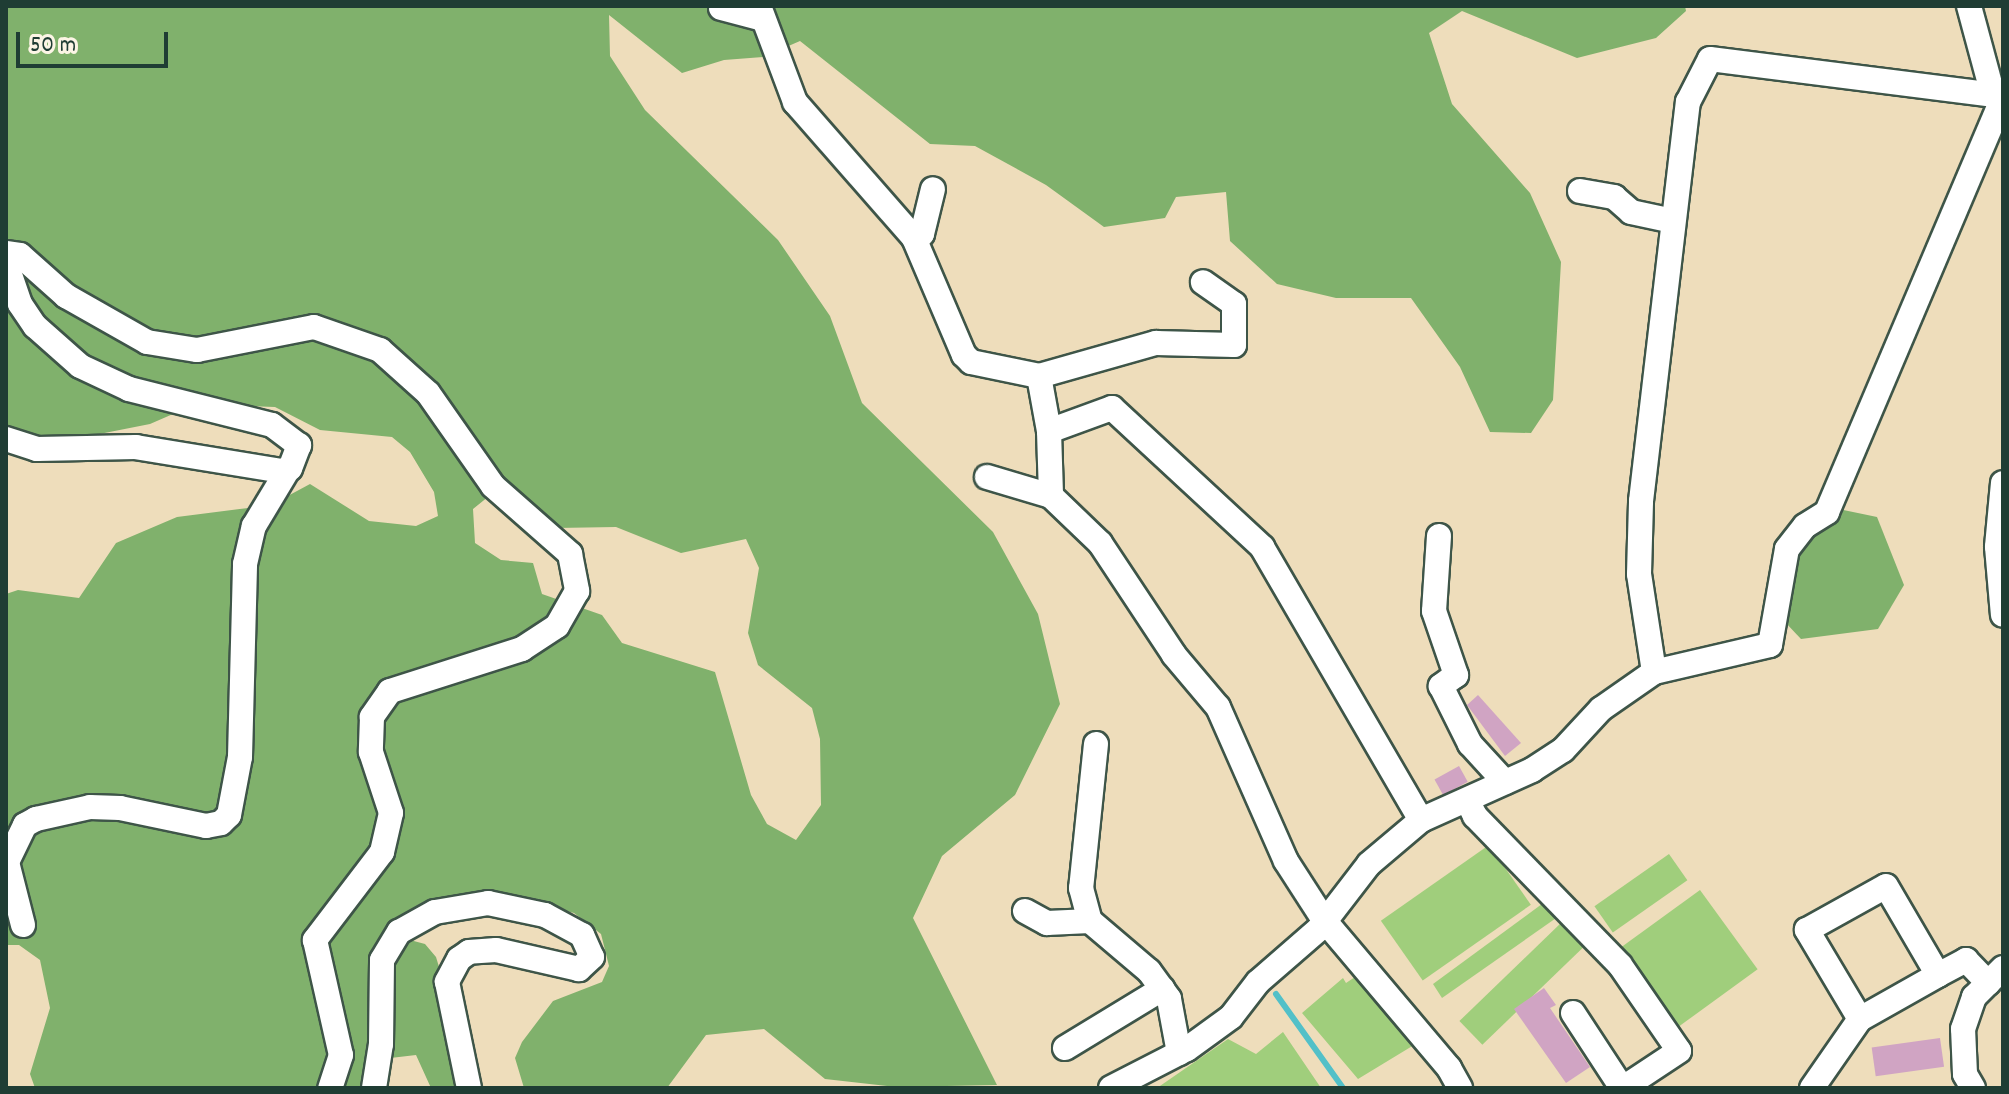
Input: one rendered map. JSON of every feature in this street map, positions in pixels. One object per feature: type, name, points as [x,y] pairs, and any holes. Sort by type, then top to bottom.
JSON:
[{"type":"street","points":[[1111,1088],[1179,1053],[1231,1017],[1258,982],[1324,920],[1369,864],[1421,820],[1468,802],[1563,750],[1601,709],[1654,672],[1770,645],[1787,549],[1805,526],[1827,512],[1999,101],[1969,6]]},
{"type":"street","points":[[721,8],[761,12],[771,30],[795,102],[914,238],[964,355],[971,362],[1039,376],[1156,343],[1234,345],[1234,304],[1203,282]]},
{"type":"street","points":[[1654,672],[1639,574],[1641,501],[1688,102],[1710,59],[1999,101]]},
{"type":"street","points":[[914,238],[922,234],[933,189]]},
{"type":"street","points":[[1580,191],[1614,197],[1631,212],[1673,221]]},
{"type":"street","points":[[6,253],[20,255],[66,296],[147,342],[197,350],[314,327],[380,350],[428,393],[500,493],[570,554],[577,591],[557,626],[522,649],[390,691],[372,717],[371,752],[391,813],[382,852],[315,940],[341,1055],[330,1088]]},
{"type":"street","points":[[6,263],[20,304],[35,326],[80,366],[129,389],[225,410],[285,431],[299,445],[254,526],[245,564],[240,757],[229,815],[221,823],[206,826],[120,808],[90,807],[36,819],[25,825],[7,862],[23,925]]},
{"type":"street","points":[[1039,376],[1049,431],[1051,496]]},
{"type":"street","points":[[1049,431],[1112,408],[1262,547],[1421,820]]},
{"type":"street","points":[[6,439],[37,449],[136,447],[287,471]]},
{"type":"street","points":[[987,477],[1051,496],[1100,543],[1174,655],[1218,707],[1286,861],[1324,920],[1440,1057],[1460,1088]]},
{"type":"street","points":[[2003,483],[1997,547],[2003,615]]},
{"type":"street","points":[[1439,536],[1434,611],[1456,675],[1441,686],[1470,744],[1505,782]]},
{"type":"street","points":[[1096,744],[1082,852],[1081,888],[1090,921],[1162,989],[1174,1015],[1179,1053]]},
{"type":"street","points":[[1468,802],[1475,816],[1620,965],[1679,1051],[1622,1088],[1573,1013]]},
{"type":"street","points":[[1860,1019],[1807,930],[1886,886],[1938,975]]},
{"type":"street","points":[[374,1088],[381,1044],[382,960],[399,932],[435,912],[488,903],[545,915],[582,935],[592,957],[579,969],[496,950],[469,952],[459,959],[447,982],[469,1088]]},
{"type":"street","points":[[1025,911],[1047,923],[1090,921]]},
{"type":"street","points":[[1812,1088],[1860,1019],[1966,960],[1995,976],[1974,997],[1963,1029],[1965,1074],[1973,1088]]},
{"type":"street","points":[[1065,1048],[1162,989]]},
{"type":"green space","points":[[6,6],[1685,6],[1686,11],[1656,38],[1577,58],[1462,11],[1429,33],[1452,104],[1530,193],[1561,262],[1553,400],[1531,433],[1490,432],[1460,367],[1411,298],[1336,298],[1277,284],[1230,241],[1226,192],[1176,197],[1165,218],[1104,227],[1046,185],[975,146],[930,144],[800,41],[763,57],[724,60],[682,73],[609,15],[610,56],[645,110],[778,240],[830,316],[862,403],[993,532],[1038,614],[1060,704],[1015,795],[942,856],[913,918],[997,1085],[896,1087],[825,1079],[764,1029],[706,1035],[667,1088],[524,1088],[515,1058],[522,1042],[553,1001],[602,982],[609,966],[601,934],[574,913],[506,895],[452,897],[410,940],[425,944],[436,957],[476,1088],[431,1088],[416,1055],[382,1059],[369,1088],[35,1088],[30,1074],[50,1008],[40,960],[19,945],[6,945],[6,594],[18,590],[79,598],[116,543],[177,517],[271,505],[310,484],[369,521],[416,526],[438,516],[434,492],[410,452],[392,437],[320,430],[275,407],[196,404],[150,424],[74,439],[6,441]],"holes":[[[499,488],[556,528],[616,527],[681,553],[746,539],[759,568],[748,633],[758,665],[812,708],[820,739],[821,805],[796,840],[767,824],[751,795],[715,672],[622,643],[602,615],[542,594],[533,563],[501,560],[475,543],[473,509]]]},
{"type":"green space","points":[[1829,507],[1877,517],[1904,585],[1878,629],[1801,639],[1784,621],[1792,544]]},
{"type":"green space","points":[[1489,845],[1531,905],[1423,981],[1381,921]]},
{"type":"green space","points":[[1669,854],[1687,880],[1613,932],[1594,906]]},
{"type":"green space","points":[[1700,890],[1758,969],[1677,1028],[1619,949]]},
{"type":"green space","points":[[1546,901],[1559,916],[1442,998],[1433,984]]},
{"type":"green space","points":[[1563,921],[1586,945],[1482,1045],[1459,1021]]},
{"type":"green space","points":[[1355,977],[1414,1045],[1358,1079],[1302,1013],[1343,978],[1346,983]]},
{"type":"green space","points":[[1283,1032],[1321,1088],[1157,1088],[1228,1039],[1256,1054]]},
{"type":"building","points":[[1478,695],[1521,743],[1505,756],[1467,705]]},
{"type":"building","points":[[1459,766],[1468,782],[1443,795],[1435,780]]},
{"type":"building","points":[[1544,988],[1556,1005],[1550,1008],[1590,1067],[1566,1083],[1514,1009]]},
{"type":"building","points":[[1940,1038],[1944,1067],[1876,1076],[1872,1048]]},
{"type":"waterway","points":[[1276,994],[1343,1088]]}]
